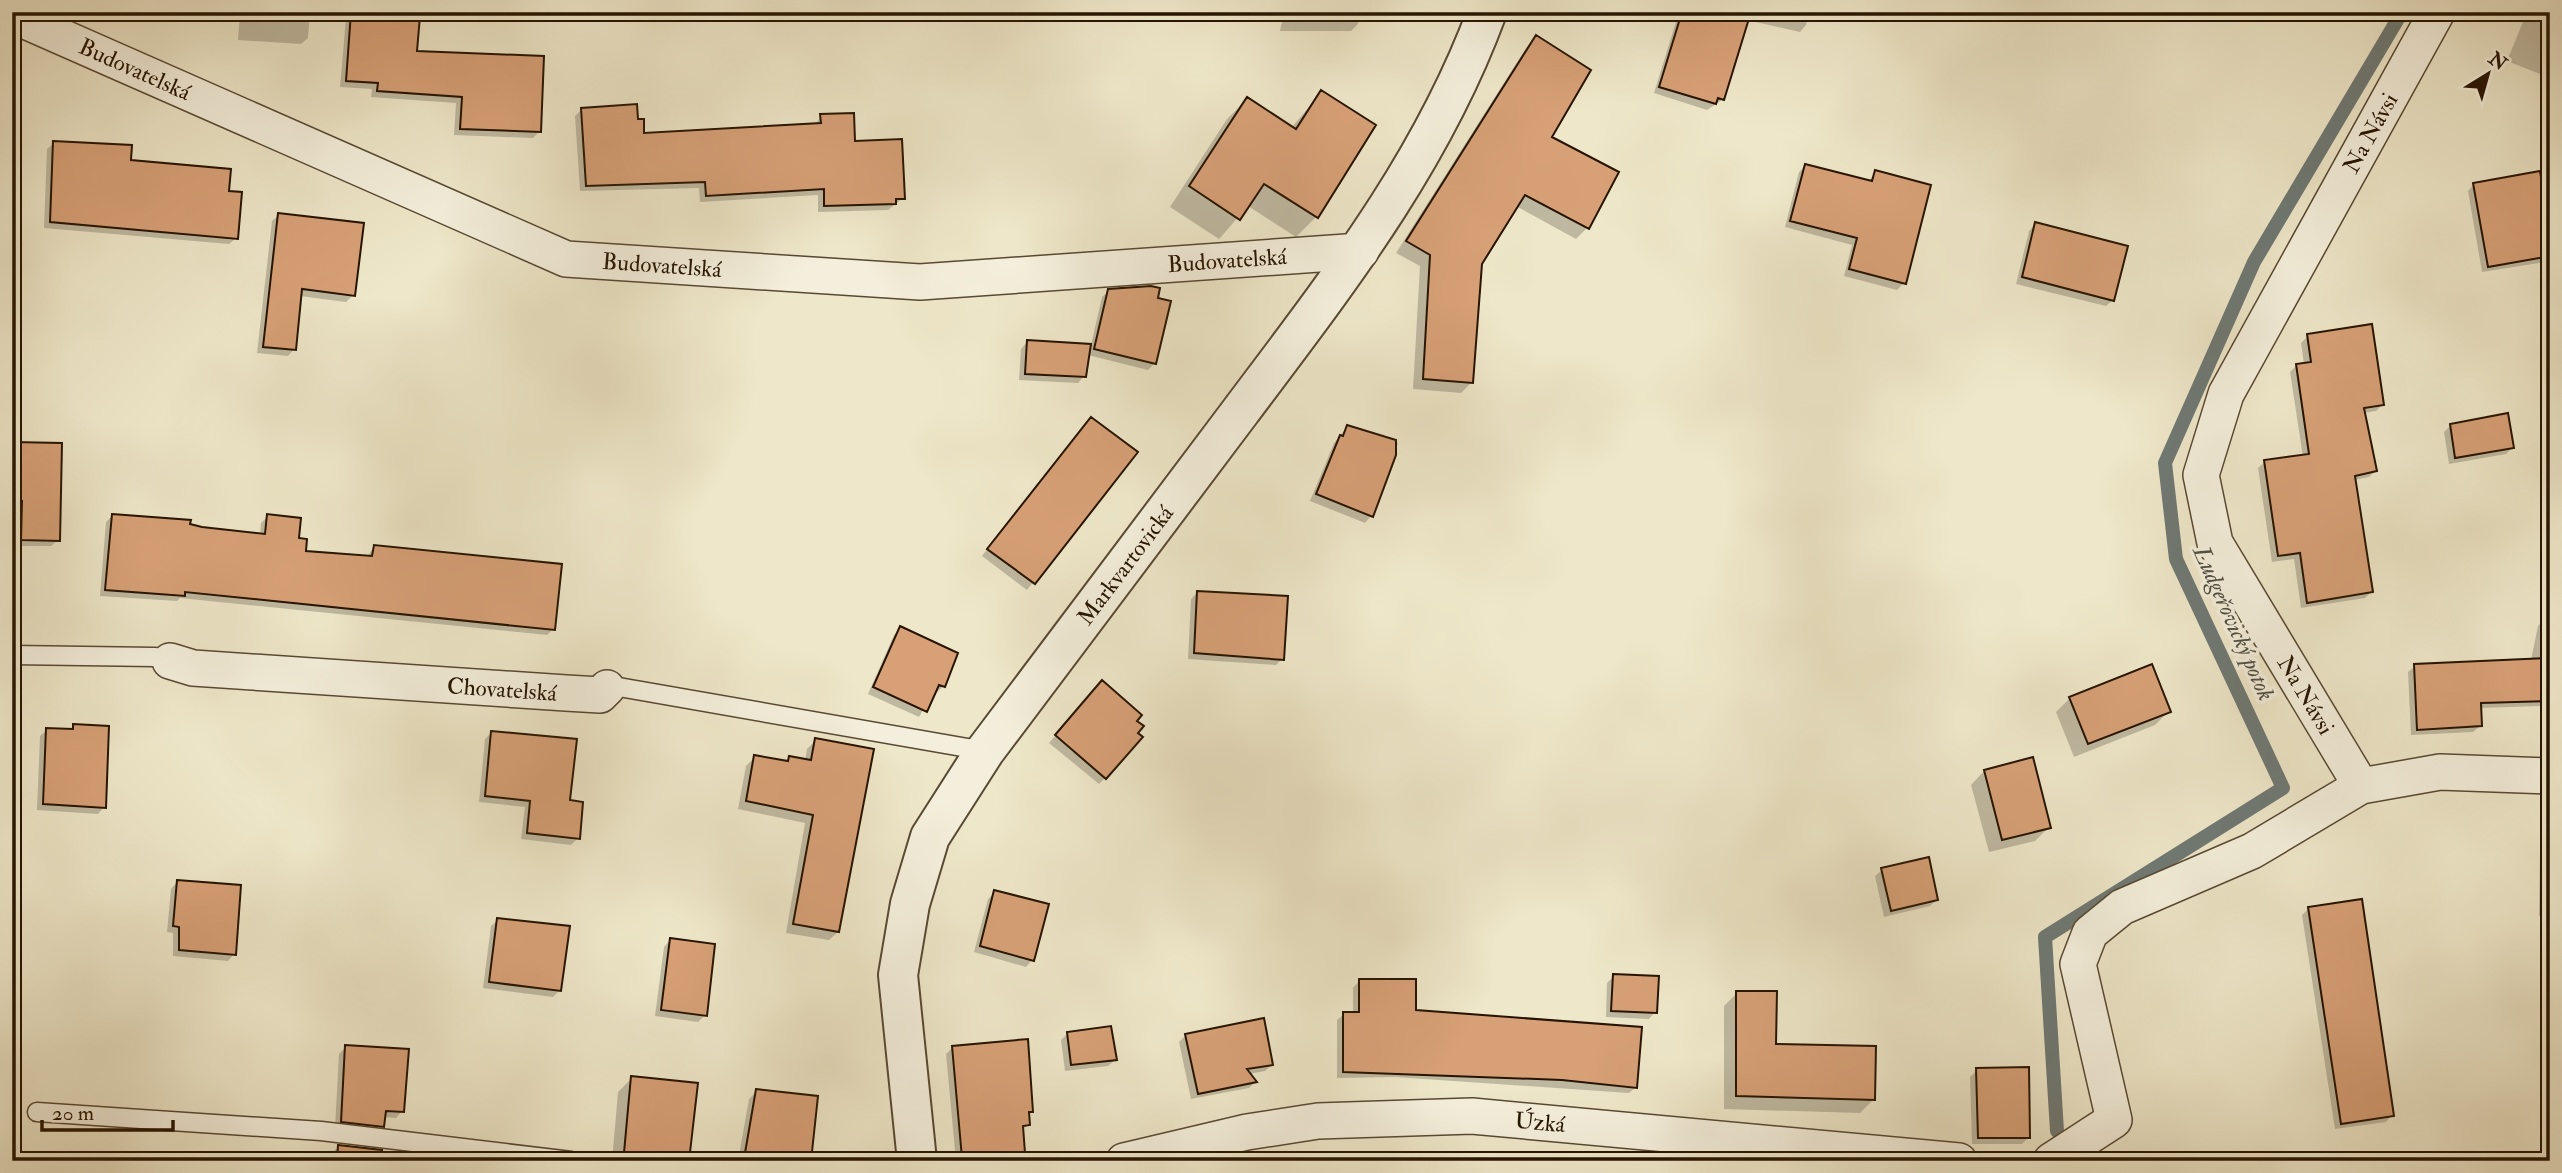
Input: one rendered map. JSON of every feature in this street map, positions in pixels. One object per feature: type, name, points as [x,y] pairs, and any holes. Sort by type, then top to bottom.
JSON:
[{"type":"street","name":"Markvartovická","points":[[917,1161],[898,975],[910,904],[930,836],[985,751],[1361,251],[1440,121],[1464,73],[1487,12]]},
{"type":"street","name":"Na Návsi","points":[[2361,786],[2214,543],[2201,475],[2226,394],[2437,12]]},
{"type":"street","name":"Budovatelská","points":[[12,15],[566,259],[920,282],[1361,251]]},
{"type":"street","name":"Chovatelská","points":[[170,661],[193,668],[566,693],[600,695],[607,688]]},
{"type":"street","points":[[2050,1161],[2114,1120],[2078,964],[2090,933],[2122,907],[2252,851],[2361,786],[2440,772],[2550,776]]},
{"type":"street","name":"Úzká","points":[[1124,1161],[1247,1132],[1318,1121],[1472,1116],[1959,1161]]},
{"type":"lane","name":"Chovatelská","points":[[12,655],[155,657],[170,661]]},
{"type":"lane","name":"Chovatelská","points":[[607,688],[613,686],[985,751]]},
{"type":"lane","points":[[37,1112],[321,1131],[571,1161]]},
{"type":"building","points":[[351,12],[420,16],[417,51],[544,56],[541,132],[460,129],[462,97],[377,91],[378,83],[346,81]]},
{"type":"building","points":[[1682,12],[1751,12],[1724,100],[1718,98],[1716,104],[1659,87]]},
{"type":"building","points":[[1536,35],[1591,70],[1552,137],[1619,172],[1589,229],[1525,195],[1482,264],[1473,383],[1423,379],[1430,255],[1406,241]]},
{"type":"building","points":[[1321,90],[1376,125],[1318,218],[1264,184],[1240,220],[1189,186],[1247,97],[1296,129]]},
{"type":"building","points":[[637,104],[638,119],[644,119],[644,133],[821,123],[820,114],[854,113],[855,141],[902,139],[905,199],[896,199],[896,204],[824,206],[824,189],[706,196],[705,182],[586,186],[581,108]]},
{"type":"building","points":[[53,141],[132,145],[131,160],[231,169],[229,191],[242,192],[238,239],[50,222]]},
{"type":"building","points":[[1805,164],[1872,181],[1875,170],[1931,185],[1906,284],[1849,269],[1857,238],[1790,221]]},
{"type":"building","points":[[2540,171],[2550,233],[2550,256],[2488,267],[2473,183]]},
{"type":"building","points":[[278,213],[364,223],[355,296],[302,289],[296,350],[263,347]]},
{"type":"building","points":[[2035,222],[2128,246],[2114,301],[2022,277]]},
{"type":"building","points":[[1151,286],[1160,288],[1158,298],[1171,301],[1156,364],[1094,349],[1108,289]]},
{"type":"building","points":[[2372,324],[2384,405],[2364,408],[2377,471],[2355,476],[2373,592],[2307,603],[2300,553],[2278,556],[2264,460],[2309,454],[2296,364],[2311,362],[2307,334]]},
{"type":"building","points":[[1027,340],[1091,344],[1086,377],[1025,374]]},
{"type":"building","points":[[2508,413],[2514,448],[2455,458],[2450,424]]},
{"type":"building","points":[[1091,417],[1138,452],[1035,584],[987,549]]},
{"type":"building","points":[[1347,425],[1396,440],[1396,455],[1373,517],[1316,494],[1340,435],[1343,436]]},
{"type":"building","points":[[12,442],[62,443],[60,541],[21,540],[22,501],[12,501]]},
{"type":"building","points":[[112,514],[191,520],[190,524],[202,527],[265,534],[267,514],[301,518],[299,538],[307,539],[306,551],[372,556],[374,545],[562,564],[555,630],[185,592],[185,596],[105,590]]},
{"type":"building","points":[[1197,591],[1288,596],[1284,660],[1194,653]]},
{"type":"building","points":[[900,626],[958,653],[945,687],[939,685],[927,712],[873,687]]},
{"type":"building","points":[[2550,658],[2550,701],[2481,703],[2482,726],[2417,730],[2414,664]]},
{"type":"building","points":[[2152,664],[2171,712],[2088,744],[2069,697]]},
{"type":"building","points":[[1102,680],[1142,715],[1137,721],[1144,726],[1138,733],[1143,737],[1106,779],[1055,735]]},
{"type":"building","points":[[73,724],[109,726],[106,808],[43,804],[46,728],[73,729]]},
{"type":"building","points":[[491,731],[577,739],[570,800],[583,802],[580,839],[527,833],[530,801],[485,796]]},
{"type":"building","points":[[815,738],[874,749],[839,932],[793,924],[813,815],[746,801],[754,755],[788,761],[789,756],[811,760]]},
{"type":"building","points":[[2033,757],[2051,828],[2002,840],[1984,770]]},
{"type":"building","points":[[1929,857],[1938,900],[1891,911],[1881,868]]},
{"type":"building","points":[[177,880],[241,885],[236,955],[179,950],[179,927],[173,926]]},
{"type":"building","points":[[994,890],[1049,904],[1034,961],[980,946]]},
{"type":"building","points":[[2362,899],[2394,1116],[2341,1124],[2308,907]]},
{"type":"building","points":[[497,918],[570,926],[561,991],[489,982]]},
{"type":"building","points":[[670,938],[715,944],[707,1016],[661,1010]]},
{"type":"building","points":[[1613,974],[1659,976],[1657,1013],[1611,1011]]},
{"type":"building","points":[[1359,979],[1416,979],[1416,1010],[1642,1027],[1637,1088],[1562,1080],[1343,1072],[1343,1012],[1359,1012]]},
{"type":"building","points":[[1736,991],[1777,991],[1776,1044],[1876,1046],[1875,1100],[1736,1096]]},
{"type":"building","points":[[1264,1018],[1273,1065],[1247,1069],[1257,1082],[1198,1094],[1185,1034]]},
{"type":"building","points":[[1111,1026],[1117,1060],[1071,1065],[1067,1032]]},
{"type":"building","points":[[1028,1039],[1033,1112],[1029,1112],[1030,1125],[1023,1126],[1025,1153],[962,1158],[952,1046]]},
{"type":"building","points":[[345,1045],[409,1049],[404,1112],[386,1111],[384,1127],[341,1122]]},
{"type":"building","points":[[2029,1067],[2030,1138],[1978,1138],[1976,1068]]},
{"type":"building","points":[[631,1076],[698,1083],[689,1161],[624,1153]]},
{"type":"building","points":[[756,1089],[818,1096],[811,1161],[745,1153]]},
{"type":"building","points":[[338,1145],[382,1150],[381,1161],[337,1161]]},
{"type":"waterway","name":"Ludgeřovický potok","points":[[2057,1131],[2045,937],[2283,788],[2176,559],[2165,463],[2254,262],[2402,12]]}]
